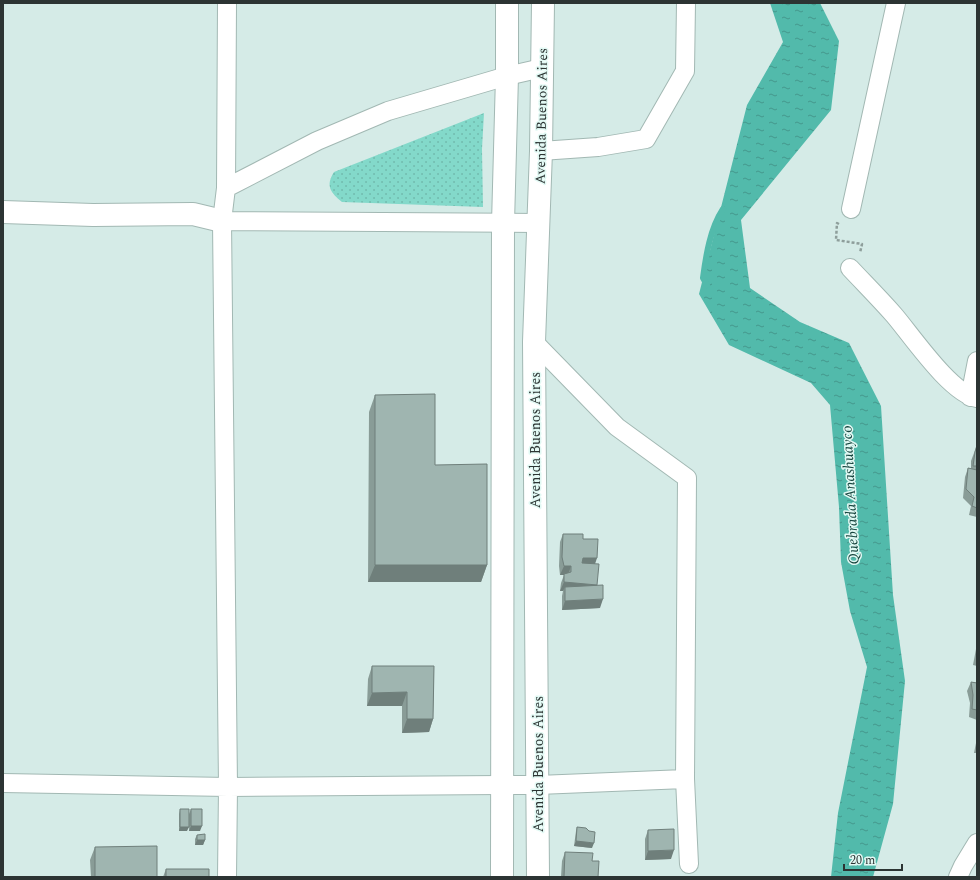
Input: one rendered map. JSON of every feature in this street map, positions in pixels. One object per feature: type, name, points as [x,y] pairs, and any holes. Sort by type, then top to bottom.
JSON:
[{"type":"street","points":[[227,3],[226,188],[222,221],[228,877]]},
{"type":"street","points":[[502,877],[503,223],[507,76],[507,3]]},
{"type":"street","name":"Avenida Buenos Aires","points":[[538,877],[534,342],[543,3]]},
{"type":"street","points":[[540,151],[598,147],[646,139],[685,72],[686,3]]},
{"type":"street","points":[[848,217],[896,3]]},
{"type":"street","points":[[226,188],[317,141],[388,111],[507,76],[542,68]]},
{"type":"street","points":[[3,212],[93,215],[192,214],[222,221],[538,223]]},
{"type":"street","points":[[855,261],[893,314],[950,382],[973,398],[977,361]]},
{"type":"street","points":[[534,342],[618,428],[687,478],[686,779],[689,864]]},
{"type":"street","points":[[3,783],[228,787],[502,786],[686,779]]},
{"type":"street","points":[[958,877],[977,843]]},
{"type":"path","points":[[848,217],[837,223],[836,240],[862,244],[855,261]]},
{"type":"shaded area","points":[[484,113],[482,149],[483,207],[342,202],[330,189],[330,181],[334,172]]},
{"type":"water","points":[[770,3],[820,3],[839,41],[831,110],[741,220],[750,288],[800,322],[849,343],[881,406],[893,595],[905,681],[893,804],[873,877],[831,877],[838,813],[867,667],[850,611],[841,562],[839,507],[830,405],[811,383],[729,345],[699,294],[747,105],[783,42]]},
{"type":"building","points":[[435,394],[435,465],[487,464],[487,565],[375,565],[375,395]]},
{"type":"building","points":[[977,445],[977,466],[973,466],[975,452]]},
{"type":"building","points":[[968,468],[977,470],[977,508],[972,506],[974,497],[966,489]]},
{"type":"building","points":[[563,534],[583,534],[583,539],[598,539],[597,558],[583,558],[582,563],[599,564],[597,585],[564,582],[564,574],[571,572],[571,566],[564,566],[562,557]]},
{"type":"building","points":[[603,585],[603,599],[565,601],[565,587]]},
{"type":"building","points":[[372,666],[434,666],[433,719],[407,719],[407,692],[372,693]]},
{"type":"building","points":[[971,682],[977,683],[977,710],[972,709],[973,695]]},
{"type":"building","points":[[180,809],[189,809],[189,827],[180,827]]},
{"type":"building","points":[[191,809],[202,809],[202,826],[191,826]]},
{"type":"building","points":[[577,827],[586,828],[589,831],[595,832],[594,843],[576,841]]},
{"type":"building","points":[[674,829],[674,850],[648,851],[648,830]]},
{"type":"building","points":[[205,834],[205,840],[197,840],[197,835]]},
{"type":"building","points":[[157,846],[157,877],[95,877],[95,847]]},
{"type":"building","points":[[565,852],[593,853],[592,861],[599,861],[598,877],[564,877]]},
{"type":"building","points":[[166,869],[209,869],[209,877],[166,877]]},
{"type":"waterway","name":"Quebrada Anashuayco","points":[[707,285],[703,278],[707,251],[715,225],[723,209]]}]
